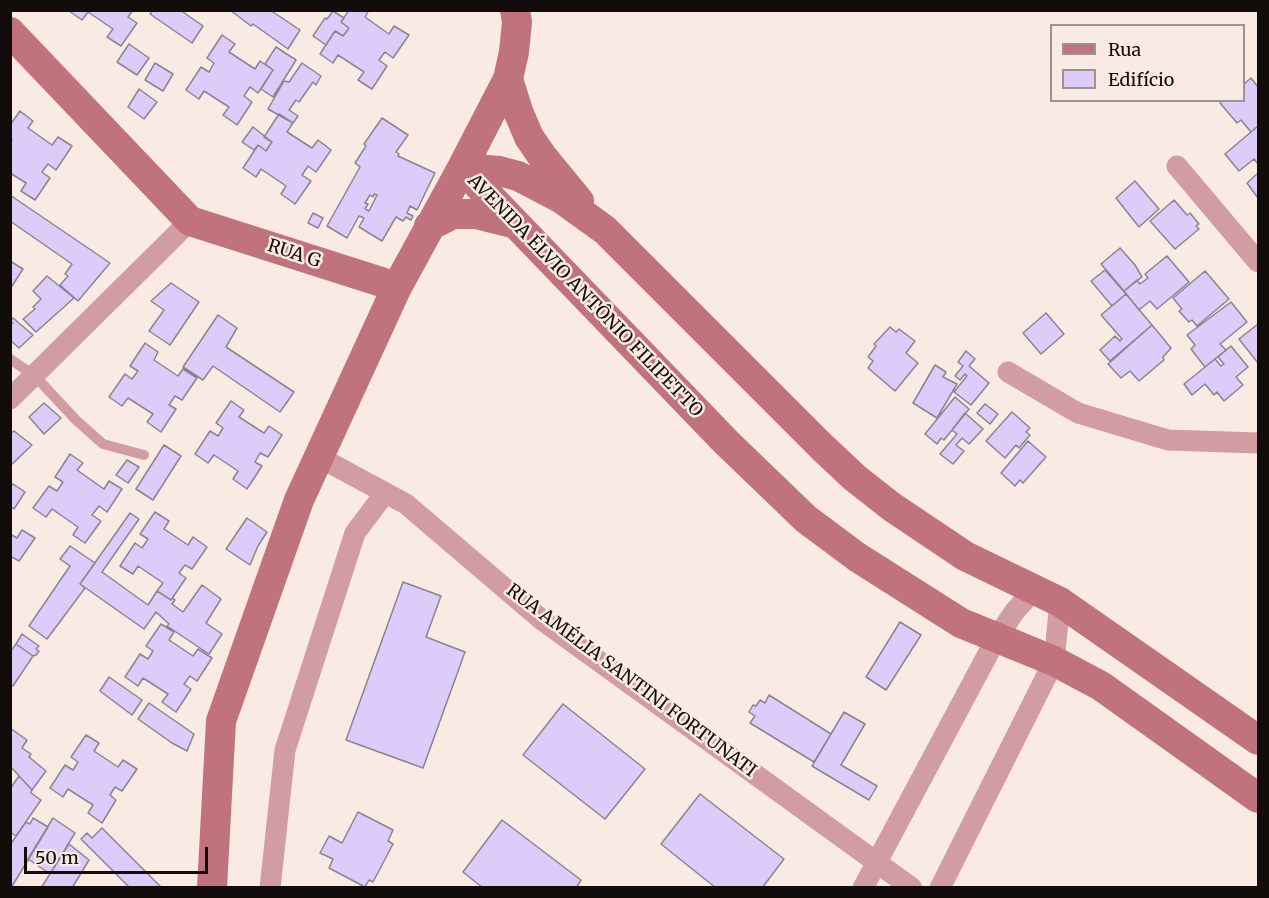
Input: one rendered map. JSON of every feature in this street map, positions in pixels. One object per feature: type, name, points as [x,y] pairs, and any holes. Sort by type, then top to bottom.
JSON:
[{"type":"main road","points":[[212,888],[221,721],[299,500],[397,287],[508,79],[514,52],[517,22],[515,10]]},
{"type":"main road","points":[[10,32],[190,221]]},
{"type":"main road","points":[[508,79],[529,137],[561,180],[605,230]]},
{"type":"main road","name":"AVENIDA ÉLVIO ANTÔNIO FILIPETTO","points":[[462,168],[726,442],[806,519],[857,557],[961,623],[1054,661],[1101,686],[1258,798]]},
{"type":"main road","name":"AVENIDA ÉLVIO ANTÔNIO FILIPETTO","points":[[462,168],[499,171],[518,176],[562,200],[605,230],[740,367],[855,478],[919,526],[965,556],[1047,595],[1258,740]]},
{"type":"main road","points":[[429,226],[453,214],[476,214],[516,224]]},
{"type":"main road","name":"RUA G","points":[[190,221],[397,287]]},
{"type":"street","points":[[1178,166],[1258,262]]},
{"type":"street","points":[[10,399],[190,221]]},
{"type":"street","points":[[1008,372],[1078,413],[1168,440],[1258,443]]},
{"type":"street","name":"RUA AMÉLIA SANTINI FORTUNATI","points":[[319,458],[406,504],[542,620],[912,888]]},
{"type":"street","points":[[270,888],[285,750],[355,533],[385,493]]},
{"type":"street","points":[[863,888],[996,639],[1015,611],[1047,595],[1054,661],[940,888]]},
{"type":"lane","points":[[10,359],[35,376],[76,420],[103,444],[144,456]]},
{"type":"building","points":[[133,10],[128,17],[137,23],[121,46],[107,37],[113,29],[88,12],[82,20],[69,11]]},
{"type":"building","points":[[153,10],[184,10],[183,12],[203,26],[192,43],[150,14]]},
{"type":"building","points":[[230,10],[270,10],[300,30],[288,49]]},
{"type":"building","points":[[349,10],[369,10],[365,17],[389,34],[394,26],[409,35],[393,58],[385,52],[379,60],[387,66],[372,89],[358,80],[364,72],[338,55],[333,63],[320,54],[335,31],[343,36],[349,28],[341,22]]},
{"type":"building","points":[[333,11],[344,18],[341,22],[349,28],[343,36],[335,31],[326,45],[313,36],[325,18],[327,19]]},
{"type":"building","points":[[222,35],[235,44],[229,52],[255,69],[260,61],[273,70],[258,93],[250,87],[244,96],[252,102],[237,125],[223,115],[229,107],[204,91],[199,99],[186,90],[201,67],[209,72],[214,63],[207,58]]},
{"type":"building","points":[[129,44],[149,58],[137,75],[117,62]]},
{"type":"building","points":[[276,47],[296,60],[273,97],[261,89],[273,70],[265,64]]},
{"type":"building","points":[[155,63],[173,74],[163,91],[145,80]]},
{"type":"building","points":[[302,63],[321,76],[316,85],[313,82],[299,102],[296,100],[289,110],[298,116],[293,123],[268,109],[284,81],[289,82]]},
{"type":"building","points":[[1251,78],[1258,87],[1258,126],[1251,132],[1241,120],[1237,123],[1220,103],[1245,102],[1245,83]]},
{"type":"building","points":[[139,89],[157,102],[144,119],[128,107]]},
{"type":"building","points":[[20,111],[33,121],[28,128],[52,145],[58,137],[72,146],[56,170],[48,164],[42,172],[50,178],[35,200],[21,191],[26,183],[10,173],[10,142],[12,140],[10,125]]},
{"type":"building","points":[[279,114],[293,123],[287,132],[312,148],[318,140],[331,150],[316,172],[308,166],[302,175],[311,181],[295,204],[281,194],[286,186],[261,169],[256,177],[243,168],[258,145],[266,151],[272,142],[264,137]]},
{"type":"building","points":[[382,118],[408,135],[396,152],[398,156],[435,173],[417,210],[410,206],[407,213],[413,216],[411,220],[406,217],[403,221],[396,217],[382,241],[359,227],[364,218],[359,216],[347,238],[327,226],[360,167],[355,163],[366,146],[364,144]]},
{"type":"building","points":[[1258,126],[1258,164],[1254,159],[1239,171],[1225,154]]},
{"type":"building","points":[[253,127],[272,142],[266,151],[258,145],[254,150],[242,142]]},
{"type":"building","points":[[1258,173],[1258,198],[1247,183]]},
{"type":"building","points":[[1135,181],[1159,209],[1139,227],[1116,198]]},
{"type":"building","points":[[374,194],[377,195],[369,211],[365,209],[368,204],[365,203],[370,195],[373,197]]},
{"type":"building","points":[[10,195],[110,263],[78,301],[60,285],[68,276],[65,274],[72,264],[10,221]]},
{"type":"building","points":[[1174,200],[1187,215],[1190,213],[1199,224],[1196,226],[1199,229],[1175,249],[1150,221]]},
{"type":"building","points":[[313,213],[323,218],[318,228],[308,223]]},
{"type":"building","points":[[1120,248],[1142,277],[1124,291],[1101,264]]},
{"type":"building","points":[[1167,256],[1189,282],[1157,309],[1150,301],[1139,310],[1124,291],[1137,280],[1140,284],[1148,278],[1145,274]]},
{"type":"building","points":[[10,261],[23,269],[10,289]]},
{"type":"building","points":[[1105,270],[1126,294],[1112,306],[1091,281]]},
{"type":"building","points":[[1205,271],[1229,299],[1197,326],[1192,320],[1189,322],[1179,311],[1182,309],[1173,298]]},
{"type":"building","points":[[47,276],[74,298],[36,332],[23,319],[35,309],[33,307],[41,299],[33,291]]},
{"type":"building","points":[[171,283],[199,302],[170,345],[149,331],[164,310],[151,301]]},
{"type":"building","points":[[1126,294],[1152,325],[1110,361],[1100,350],[1115,336],[1120,341],[1122,339],[1101,315]]},
{"type":"building","points":[[1231,302],[1247,322],[1220,344],[1226,350],[1205,367],[1191,349],[1195,345],[1187,335]]},
{"type":"building","points":[[1046,313],[1064,334],[1041,354],[1023,333]]},
{"type":"building","points":[[218,315],[237,328],[226,347],[294,392],[280,412],[213,366],[203,380],[183,367]]},
{"type":"building","points":[[13,318],[33,335],[19,348],[10,340],[10,325],[13,323],[10,321]]},
{"type":"building","points":[[1258,324],[1258,363],[1239,339]]},
{"type":"building","points":[[1152,325],[1171,348],[1163,357],[1164,360],[1139,381],[1130,371],[1121,378],[1108,364]]},
{"type":"building","points":[[890,327],[896,332],[899,329],[915,341],[906,353],[918,363],[895,391],[868,368],[873,361],[868,357],[876,346],[874,344]]},
{"type":"building","points":[[145,343],[158,352],[154,360],[178,376],[183,369],[197,378],[182,400],[175,396],[169,405],[176,409],[161,432],[147,422],[153,414],[128,398],[122,406],[109,397],[125,374],[132,379],[138,371],[130,366]]},
{"type":"building","points":[[1231,346],[1248,367],[1236,377],[1243,385],[1224,401],[1217,392],[1214,395],[1205,384],[1192,395],[1184,384],[1215,359],[1221,366],[1224,364],[1218,357]]},
{"type":"building","points":[[966,351],[975,359],[969,366],[989,383],[971,405],[954,392],[967,376],[965,374],[960,380],[955,376],[963,366],[958,362]]},
{"type":"building","points":[[935,365],[946,372],[943,377],[957,384],[937,418],[913,403]]},
{"type":"building","points":[[955,397],[969,409],[944,440],[941,438],[937,444],[925,434]]},
{"type":"building","points":[[231,401],[244,410],[239,417],[264,433],[269,426],[282,435],[268,457],[260,453],[255,462],[262,466],[247,489],[233,479],[238,471],[214,455],[208,463],[195,454],[210,431],[218,436],[223,428],[216,423]]},
{"type":"building","points":[[44,403],[61,418],[44,434],[29,417]]},
{"type":"building","points":[[985,404],[998,414],[990,424],[977,413]]},
{"type":"building","points":[[1012,412],[1030,428],[1026,432],[1030,435],[1019,448],[1016,445],[1005,458],[986,441]]},
{"type":"building","points":[[965,413],[983,429],[969,444],[962,438],[956,445],[964,451],[953,464],[940,454],[957,434],[952,430]]},
{"type":"building","points":[[14,431],[32,445],[10,466],[10,434]]},
{"type":"building","points":[[1028,441],[1046,457],[1023,483],[1020,480],[1015,486],[1001,473]]},
{"type":"building","points":[[164,445],[181,456],[153,500],[136,489]]},
{"type":"building","points":[[70,454],[83,463],[77,470],[104,489],[109,481],[122,489],[107,512],[99,506],[92,515],[101,521],[85,543],[73,535],[78,527],[52,509],[46,517],[33,508],[49,486],[57,491],[63,482],[55,477]]},
{"type":"building","points":[[127,460],[139,467],[128,483],[116,475]]},
{"type":"building","points":[[13,484],[25,492],[14,509],[10,506],[10,487]]},
{"type":"building","points":[[155,512],[169,521],[164,529],[188,545],[193,537],[207,547],[192,569],[185,565],[179,573],[186,578],[171,600],[157,591],[163,583],[138,566],[133,574],[120,566],[135,543],[142,548],[148,539],[140,534]]},
{"type":"building","points":[[130,513],[139,519],[102,572],[148,605],[157,591],[171,600],[173,598],[175,600],[172,604],[183,612],[202,585],[221,599],[206,623],[222,634],[209,654],[167,626],[169,624],[156,612],[144,629],[80,584]]},
{"type":"building","points":[[247,518],[267,532],[250,565],[226,549]]},
{"type":"building","points":[[22,530],[35,538],[19,561],[10,556],[10,534],[17,538]]},
{"type":"building","points":[[70,546],[95,563],[80,584],[85,588],[47,639],[29,626],[70,566],[60,559]]},
{"type":"building","points":[[403,582],[441,596],[426,637],[465,652],[423,768],[346,740]]},
{"type":"building","points":[[900,622],[921,635],[886,690],[866,677]]},
{"type":"building","points":[[161,624],[174,632],[169,640],[193,656],[198,649],[212,658],[197,681],[190,676],[184,684],[191,689],[176,712],[162,702],[168,694],[143,678],[138,686],[125,677],[140,654],[148,659],[153,651],[146,646]]},
{"type":"building","points":[[22,634],[39,646],[36,649],[39,651],[36,655],[33,656],[16,644]]},
{"type":"building","points":[[16,644],[33,656],[13,686],[10,684],[10,652]]},
{"type":"building","points":[[109,677],[142,700],[132,715],[100,691]]},
{"type":"building","points":[[769,695],[831,734],[814,762],[750,723],[755,716],[749,712],[753,705],[756,706],[760,700],[765,703]]},
{"type":"building","points":[[149,703],[194,734],[187,751],[138,719]]},
{"type":"building","points":[[563,704],[645,769],[605,819],[523,755]]},
{"type":"building","points":[[844,712],[865,724],[841,765],[877,786],[869,800],[812,766]]},
{"type":"building","points":[[10,728],[27,740],[22,748],[31,754],[29,757],[46,771],[32,790],[10,766]]},
{"type":"building","points":[[86,735],[99,743],[94,751],[118,767],[123,760],[137,769],[122,791],[115,787],[110,795],[116,800],[102,823],[88,813],[93,805],[68,789],[63,797],[50,788],[65,765],[73,770],[78,762],[71,757]]},
{"type":"building","points":[[19,776],[32,790],[31,793],[41,800],[16,836],[10,832],[10,789]]},
{"type":"building","points":[[700,794],[784,859],[762,888],[716,888],[661,844]]},
{"type":"building","points":[[358,812],[393,830],[388,841],[393,844],[373,882],[369,880],[365,887],[329,868],[333,859],[320,853],[329,836],[342,843]]},
{"type":"building","points":[[33,818],[48,827],[11,888],[10,845],[26,822],[30,824]]},
{"type":"building","points":[[53,818],[75,833],[50,874],[28,859]]},
{"type":"building","points":[[502,820],[581,880],[576,888],[483,888],[463,872]]},
{"type":"building","points":[[102,828],[162,888],[130,888],[81,839],[87,833],[92,838]]},
{"type":"building","points":[[69,844],[89,860],[72,888],[41,888]]}]
